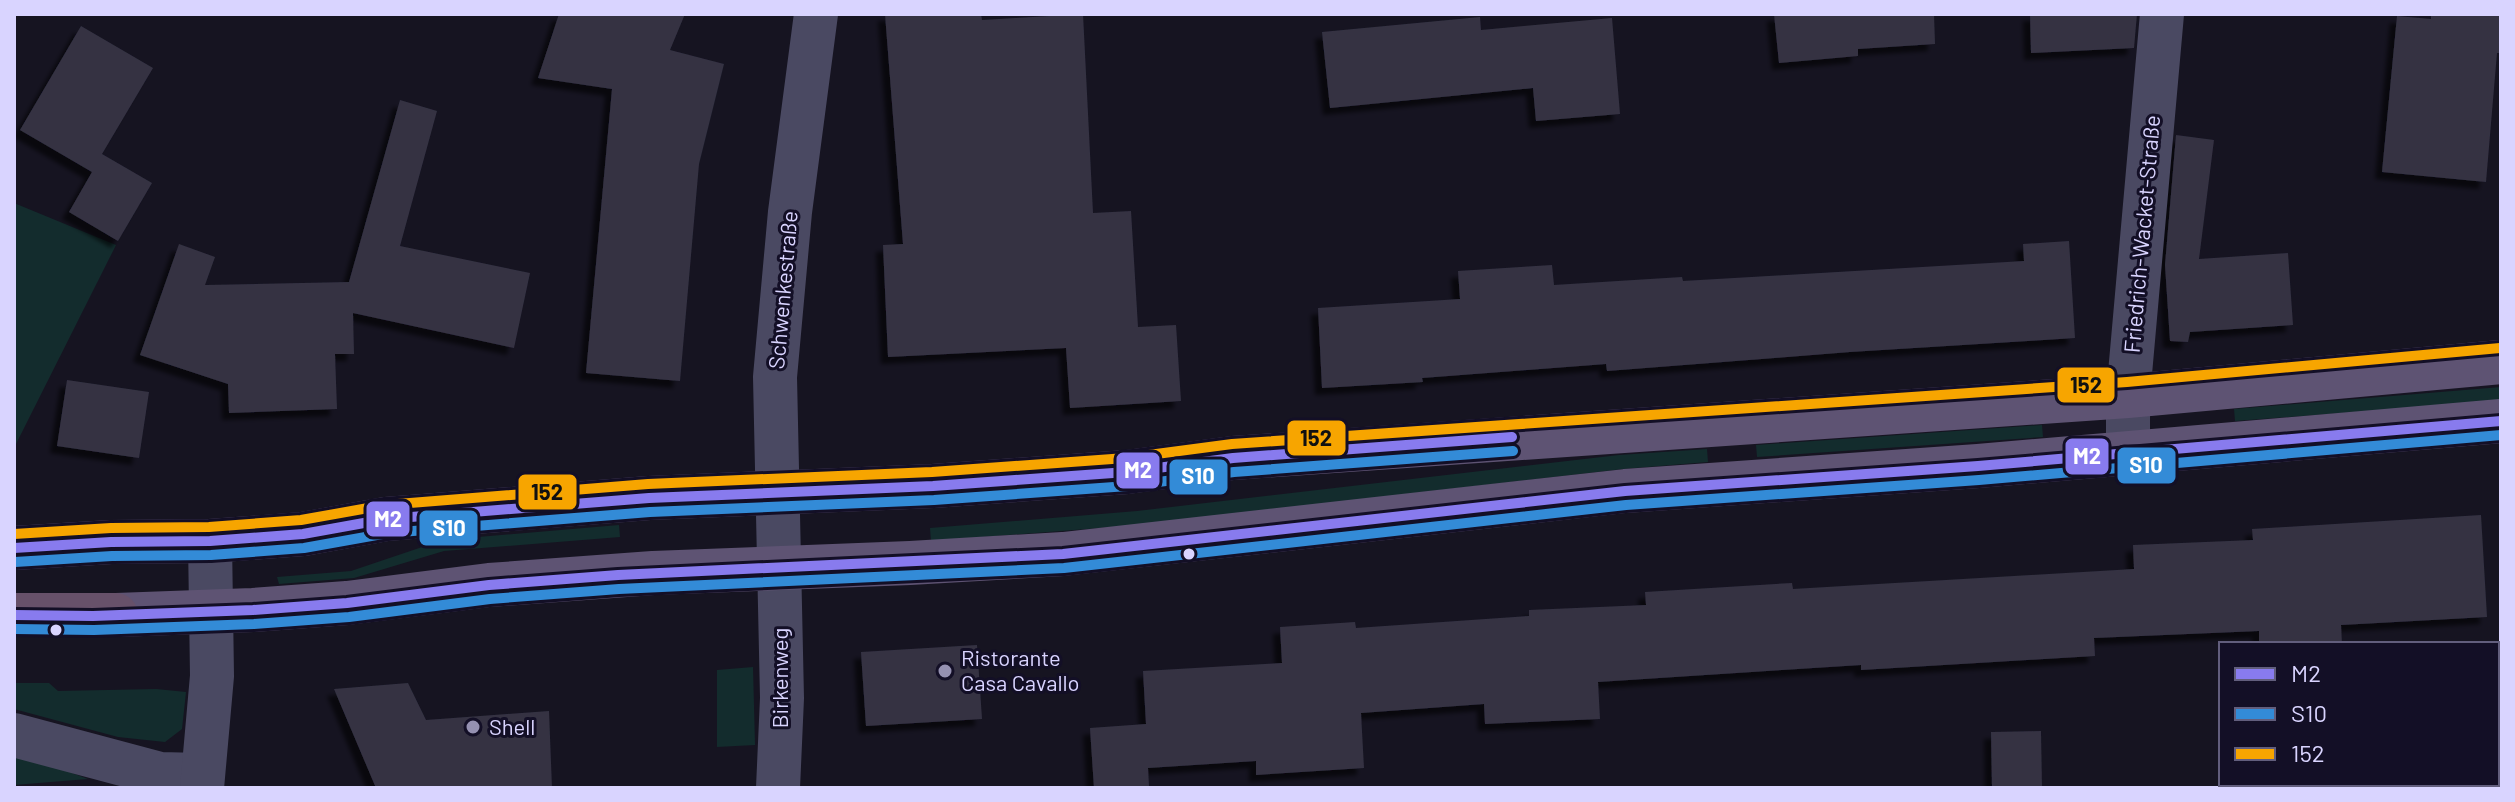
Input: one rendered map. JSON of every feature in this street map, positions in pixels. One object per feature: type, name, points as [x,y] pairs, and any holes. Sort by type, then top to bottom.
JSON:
[{"type":"highway","points":[[14,615],[116,615]]},
{"type":"main road","points":[[14,548],[111,542],[210,541],[303,534],[402,518],[649,498],[933,486],[1127,472],[1233,458],[2128,396],[2501,362]]},
{"type":"main road","points":[[116,615],[347,603],[489,585],[653,573],[1063,554],[1625,491],[2128,454],[2501,421]]},
{"type":"street","name":"Schwenkestraße","points":[[779,568],[775,377],[790,212],[816,14]]},
{"type":"street","name":"Friedrich-Wacket-Straße","points":[[2128,454],[2128,396],[2162,14]]},
{"type":"street","points":[[14,735],[160,774],[202,782],[212,676],[210,541]]},
{"type":"street","name":"Birkenweg","points":[[778,788],[782,698],[779,568]]},
{"type":"green space","points":[[14,203],[116,245],[14,448]]},
{"type":"green space","points":[[2501,387],[2501,401],[2235,421],[2234,409]]},
{"type":"green space","points":[[2042,425],[2043,437],[1757,457],[1756,445]]},
{"type":"green space","points":[[1707,449],[1708,462],[1139,525],[931,541],[930,528],[1137,511],[1619,455]]},
{"type":"green space","points":[[619,525],[620,537],[444,551],[354,578],[279,584],[277,577],[351,571],[443,540]]},
{"type":"green space","points":[[753,667],[755,745],[717,747],[717,670]]},
{"type":"green space","points":[[14,683],[49,683],[58,691],[156,689],[186,692],[182,729],[165,742],[118,737],[14,709]]},
{"type":"green space","points":[[14,751],[88,779],[14,785]]},
{"type":"building","points":[[559,14],[685,14],[670,50],[724,64],[699,164],[680,381],[586,373],[612,89],[538,78]]},
{"type":"building","points":[[885,14],[981,14],[982,20],[1083,14],[1093,213],[1131,211],[1138,327],[1176,325],[1181,401],[1070,408],[1066,348],[888,357],[883,245],[903,244]]},
{"type":"building","points":[[1774,14],[1934,14],[1935,44],[1858,49],[1858,56],[1779,63]]},
{"type":"building","points":[[2030,14],[2137,14],[2134,48],[2031,53]]},
{"type":"building","points":[[2431,14],[2501,14],[2501,53],[2497,53],[2486,182],[2382,172],[2397,16],[2431,19]]},
{"type":"building","points":[[1480,17],[1481,30],[1612,18],[1620,114],[1536,121],[1533,88],[1330,108],[1322,32]]},
{"type":"building","points":[[81,26],[153,68],[102,154],[152,183],[118,241],[69,212],[92,172],[20,130]]},
{"type":"building","points":[[400,100],[437,111],[400,246],[530,273],[514,348],[353,313],[354,354],[335,354],[337,409],[229,413],[228,384],[140,355],[179,244],[215,257],[205,285],[349,282]]},
{"type":"building","points":[[2176,135],[2214,140],[2199,259],[2288,253],[2293,325],[2190,332],[2188,342],[2170,341],[2165,265]]},
{"type":"building","points":[[2069,241],[2075,338],[1607,371],[1606,364],[1422,378],[1423,382],[1322,388],[1318,308],[1460,299],[1458,271],[1552,265],[1554,285],[1682,277],[1683,281],[2024,261],[2023,244]]},
{"type":"building","points":[[67,380],[149,392],[139,458],[57,446]]},
{"type":"building","points":[[2481,515],[2487,617],[2341,625],[2342,642],[2259,642],[2259,631],[2094,638],[2095,656],[1861,670],[1861,665],[1598,682],[1600,719],[1485,724],[1484,704],[1361,713],[1364,768],[1256,775],[1256,761],[1148,768],[1149,786],[1094,788],[1090,728],[1146,724],[1143,671],[1282,663],[1280,627],[1355,622],[1356,628],[1529,616],[1529,610],[1646,605],[1645,592],[1792,583],[1793,589],[2134,569],[2133,545],[2253,540],[2252,529]]},
{"type":"building","points":[[977,645],[982,719],[866,726],[861,652]]},
{"type":"building","points":[[408,683],[426,720],[549,711],[552,788],[376,788],[334,689]]},
{"type":"building","points":[[2041,731],[2042,788],[1992,788],[1991,732]]},
{"type":"transit line","name":"152","points":[[14,534],[111,528],[209,527],[301,520],[385,505],[648,484],[932,472],[1126,458],[1232,444],[2127,382],[2500,348]]},
{"type":"transit line","name":"M2","points":[[14,615],[93,616],[253,610],[618,575],[1063,554],[1625,491],[1978,466],[2501,421]]},
{"type":"transit line","name":"S10","points":[[14,629],[94,630],[254,624],[619,589],[1064,568],[1626,505],[1979,480],[2501,435]]},
{"type":"transit line","name":"M2","points":[[14,548],[111,542],[210,541],[303,534],[386,519],[649,498],[933,486],[1127,472],[1233,458],[1512,437]]},
{"type":"transit line","name":"S10","points":[[15,562],[112,556],[211,555],[304,548],[388,533],[650,512],[934,500],[1128,486],[1234,472],[1513,451]]},
{"type":"place","name":"Ristorante Casa Cavallo","points":[[945,671]]},
{"type":"place","name":"Shell","points":[[473,727]]}]
